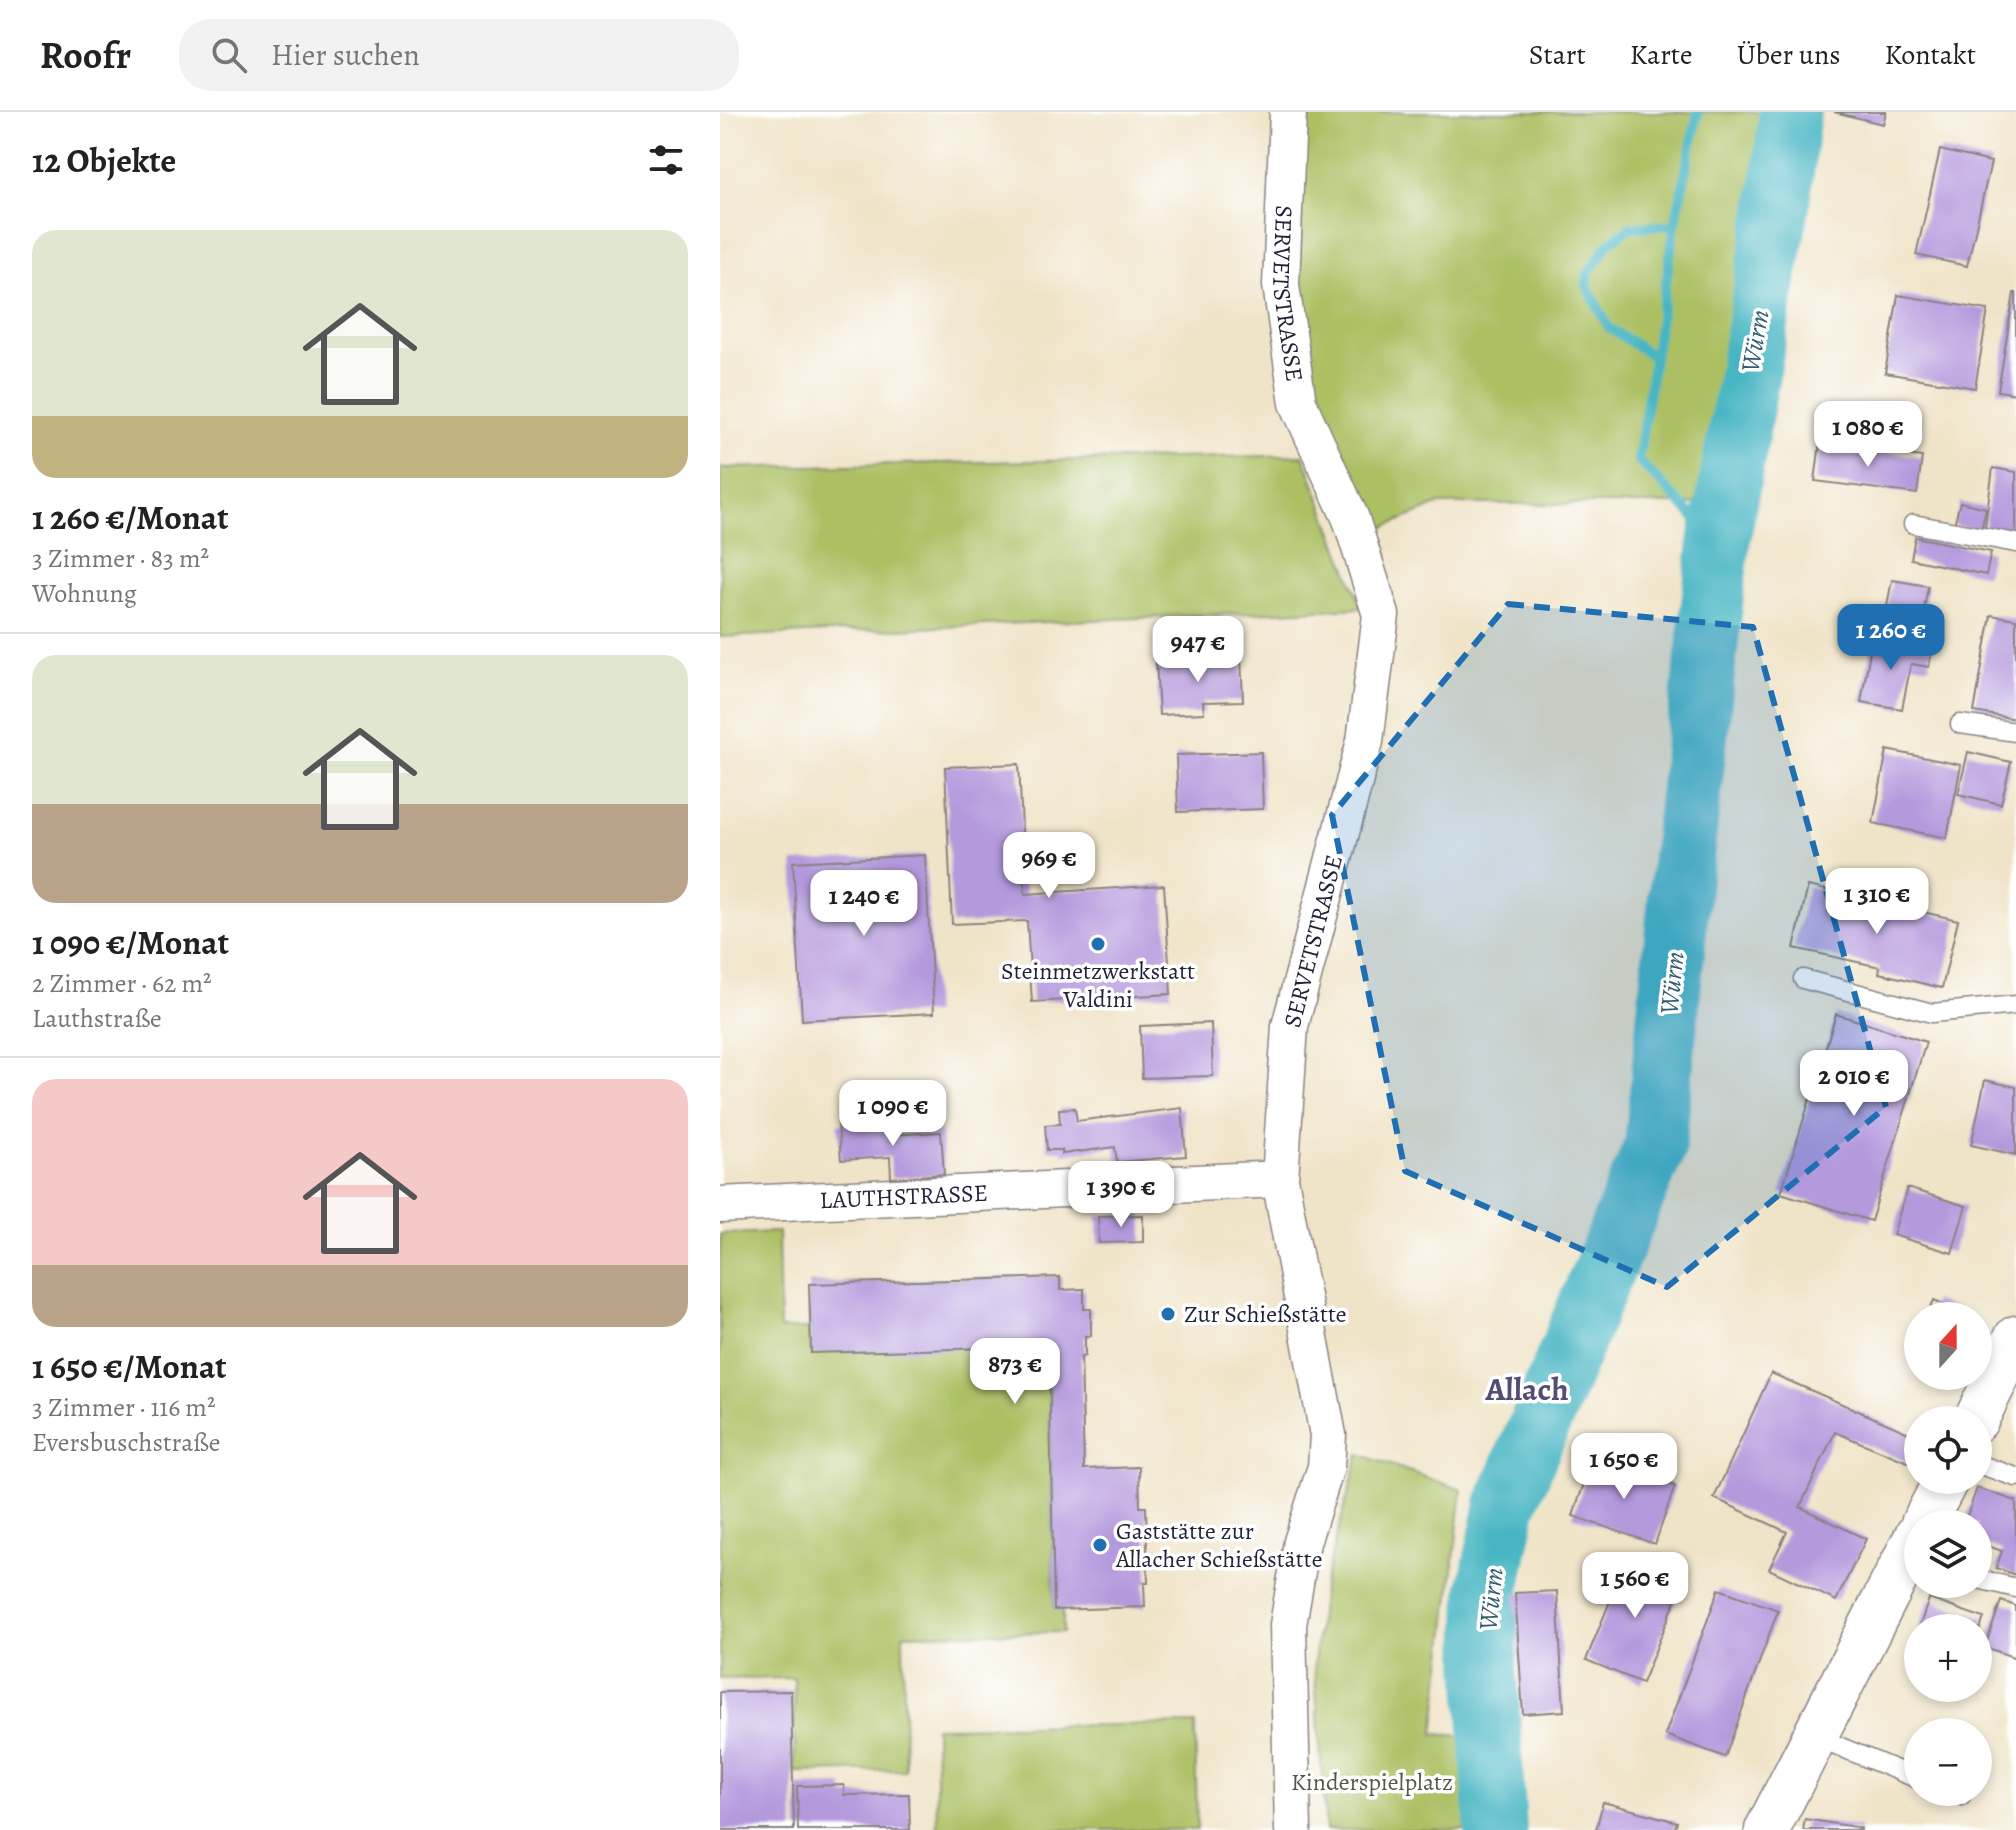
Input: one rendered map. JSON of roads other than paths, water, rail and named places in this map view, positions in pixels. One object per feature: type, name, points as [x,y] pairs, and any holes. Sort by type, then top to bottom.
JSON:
[{"type":"main road","points":[[1983,1406],[2016,1338]]},
{"type":"main road","points":[[1767,1830],[1904,1571]]},
{"type":"street","name":"SERVETSTRASSE","points":[[1288,112],[1281,285],[1298,403],[1351,519],[1381,615],[1365,741],[1290,1026],[1280,1179],[1328,1435],[1326,1467],[1302,1542],[1288,1625],[1293,1830]]},
{"type":"street","name":"LAUTHSTRASSE","points":[[720,1205],[1280,1179]]},
{"type":"lane","points":[[1913,524],[2016,543]]},
{"type":"lane","points":[[1960,724],[2016,732]]},
{"type":"lane","points":[[1803,979],[1932,1013],[2016,1005]]},
{"type":"lane","points":[[1992,1469],[2016,1477]]},
{"type":"lane","points":[[1992,1582],[2016,1588]]},
{"type":"lane","points":[[1814,1736],[1904,1773]]},
{"type":"waterway","points":[[1698,112],[1675,225],[1638,460],[1719,543]]},
{"type":"waterway","name":"Würm","points":[[1496,1830],[1486,1662],[1488,1593],[1506,1505],[1655,1146],[1682,867],[1719,543],[1779,205],[1790,112]]},
{"type":"waterway","points":[[1654,357],[1609,328],[1587,286],[1588,273],[1609,243],[1631,227],[1675,225]]},
{"type":"place","name":"Steinmetzwerkstatt Valdini","points":[[1098,944]]},
{"type":"place","name":"Zur Schießstätte","points":[[1168,1314]]},
{"type":"place","name":"Gaststätte zur Allacher Schießstätte","points":[[1100,1545]]},
{"type":"district","name":"Allach","points":[[1527,1389]]},
{"type":"park label","name":"Kinderspielplatz","points":[[1372,1782]]}]
